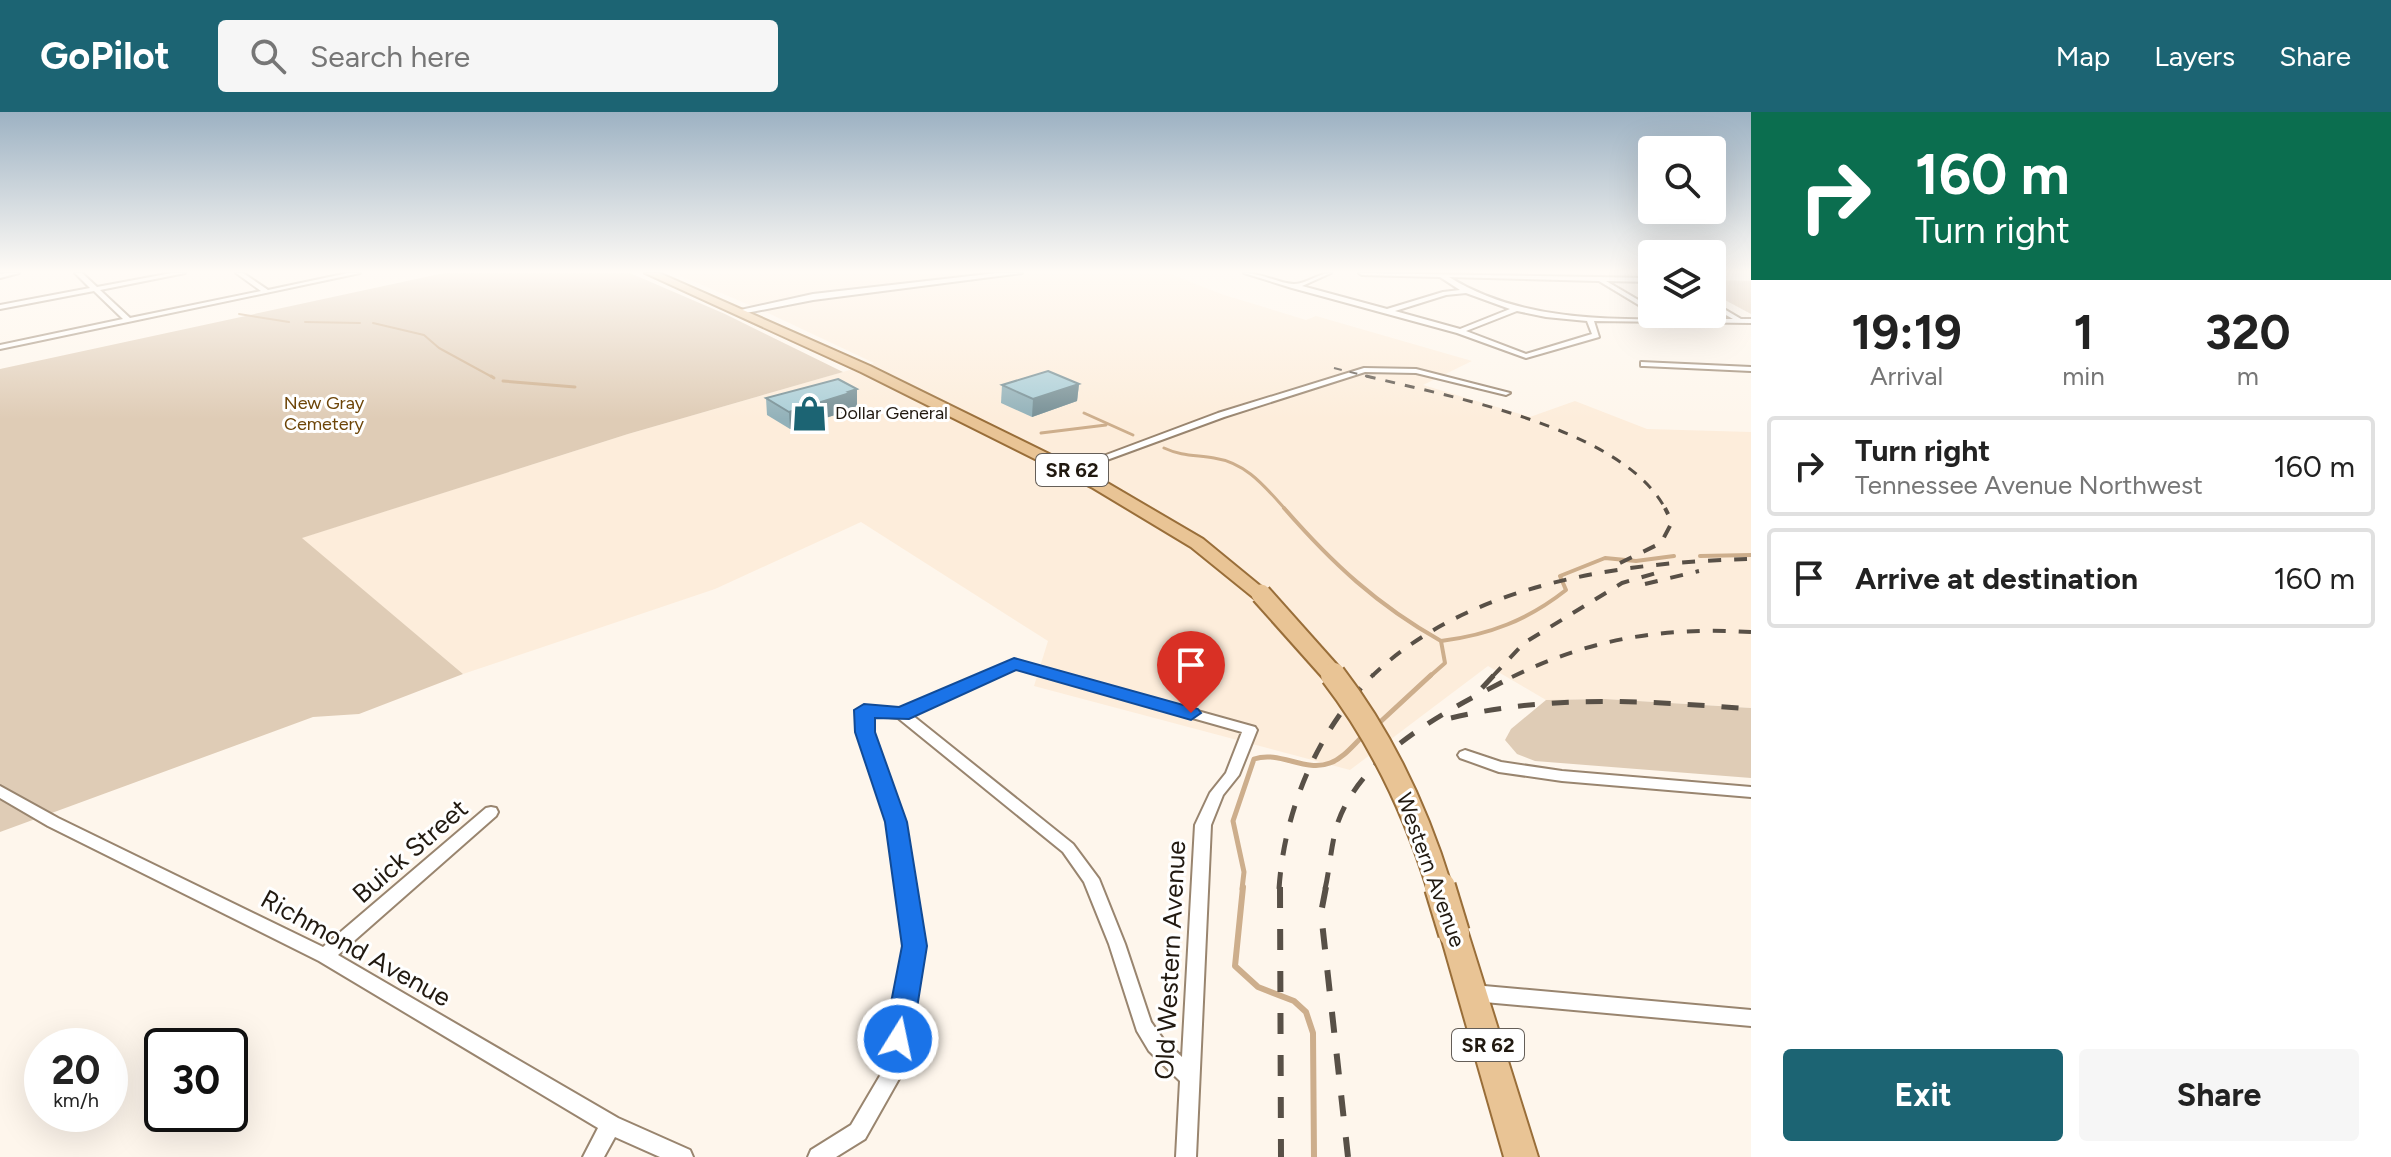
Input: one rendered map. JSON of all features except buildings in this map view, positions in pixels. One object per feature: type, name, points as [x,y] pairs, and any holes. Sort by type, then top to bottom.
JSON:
[{"type":"main road","name":"Western Avenue","points":[[763,322],[1117,492],[1194,539],[1261,594],[1317,653],[1374,736],[1408,800],[1473,993],[1521,1157]]},
{"type":"street","points":[[0,347],[120,322]]},
{"type":"street","points":[[1427,322],[1526,356],[1596,335],[1591,322]]},
{"type":"street","points":[[1460,331],[1483,322]]},
{"type":"street","points":[[1644,364],[1751,369]]},
{"type":"street","points":[[1071,470],[1221,415],[1364,370],[1416,371],[1506,393]]},
{"type":"street","name":"Old Western Avenue","points":[[902,714],[1014,664],[1250,730],[1232,775],[1217,793],[1203,825],[1186,1157]]},
{"type":"street","points":[[818,1157],[858,1132],[893,1071],[914,946],[896,822],[865,732],[864,710],[902,714],[1068,848],[1091,879],[1117,944],[1143,1025],[1156,1045],[1190,1077]]},
{"type":"street","points":[[1465,755],[1499,767],[1562,776],[1751,792]]},
{"type":"street","name":"Richmond Avenue","points":[[0,791],[53,822],[325,956],[611,1125],[683,1157]]},
{"type":"street","name":"Buick Street","points":[[325,956],[491,812]]},
{"type":"street","points":[[1473,993],[1751,1018]]},
{"type":"street","points":[[593,1157],[611,1125]]},
{"type":"shaded area","points":[[787,322],[1336,322],[1472,361],[1423,385],[1530,417],[1575,401],[1647,429],[1751,432],[1751,708],[1605,699],[1546,700],[1488,666],[1350,770],[1034,686],[1048,641],[861,522],[715,589],[463,674],[301,538],[628,434],[874,363]]},
{"type":"green space","name":"New Gray Cemetery","points":[[218,322],[741,322],[843,372],[628,434],[302,538],[463,674],[359,714],[313,717],[0,832],[0,369]]},
{"type":"green space","points":[[1605,699],[1751,708],[1751,778],[1535,761],[1517,754],[1505,740],[1511,729],[1546,700]]},
{"type":"waterway","points":[[305,322],[360,323]]},
{"type":"waterway","points":[[373,323],[424,335],[439,348],[494,378],[491,376]]},
{"type":"waterway","points":[[503,381],[575,387]]},
{"type":"waterway","points":[[1084,413],[1133,435]]},
{"type":"waterway","points":[[1041,433],[1106,425]]},
{"type":"waterway","points":[[1164,448],[1236,465],[1254,477],[1286,510]]},
{"type":"waterway","points":[[1284,508],[1356,582],[1396,613],[1441,641]]},
{"type":"waterway","points":[[1700,556],[1751,555]]},
{"type":"waterway","points":[[1441,641],[1475,635],[1522,618],[1566,590],[1560,576],[1605,558],[1636,561],[1674,556]]},
{"type":"waterway","points":[[1429,677],[1445,663],[1441,641]]},
{"type":"waterway","points":[[1378,724],[1431,675]]},
{"type":"waterway","points":[[1242,889],[1244,872],[1233,821],[1254,759],[1273,757],[1311,765],[1330,763],[1340,758],[1365,734]]},
{"type":"waterway","points":[[1243,887],[1235,966],[1258,987],[1294,1001],[1306,1012],[1313,1033],[1314,1157]]},
{"type":"railway","points":[[1334,368],[1366,376]]},
{"type":"railway","points":[[1366,376],[1487,406],[1575,437],[1613,457],[1645,482],[1666,510]]},
{"type":"railway","points":[[1366,376],[1374,378]]},
{"type":"railway","points":[[1620,563],[1661,543],[1672,522],[1666,510]]},
{"type":"railway","points":[[1372,676],[1410,645],[1453,619],[1500,599],[1600,573],[1651,565],[1751,559]]},
{"type":"railway","points":[[1645,584],[1699,571]]},
{"type":"railway","points":[[1492,677],[1524,643],[1622,583],[1656,573]]},
{"type":"railway","points":[[1513,676],[1571,653],[1628,638],[1688,631],[1751,632]]},
{"type":"railway","points":[[1482,688],[1494,675]]},
{"type":"railway","points":[[1279,889],[1288,831],[1307,774],[1335,721],[1372,676]]},
{"type":"railway","points":[[1325,889],[1338,822],[1350,796],[1368,773],[1389,753],[1438,717],[1513,676]]},
{"type":"railway","points":[[1451,718],[1488,710],[1563,702],[1638,702],[1751,709]]},
{"type":"railway","points":[[1280,887],[1281,1157]]},
{"type":"railway","points":[[1326,887],[1321,913],[1348,1157]]},
{"type":"place","name":"Dollar General","points":[[809,413]]},
{"type":"route","points":[[898,1039],[914,946],[896,822],[865,732],[864,710],[902,714],[1014,664],[1191,713]]}]
